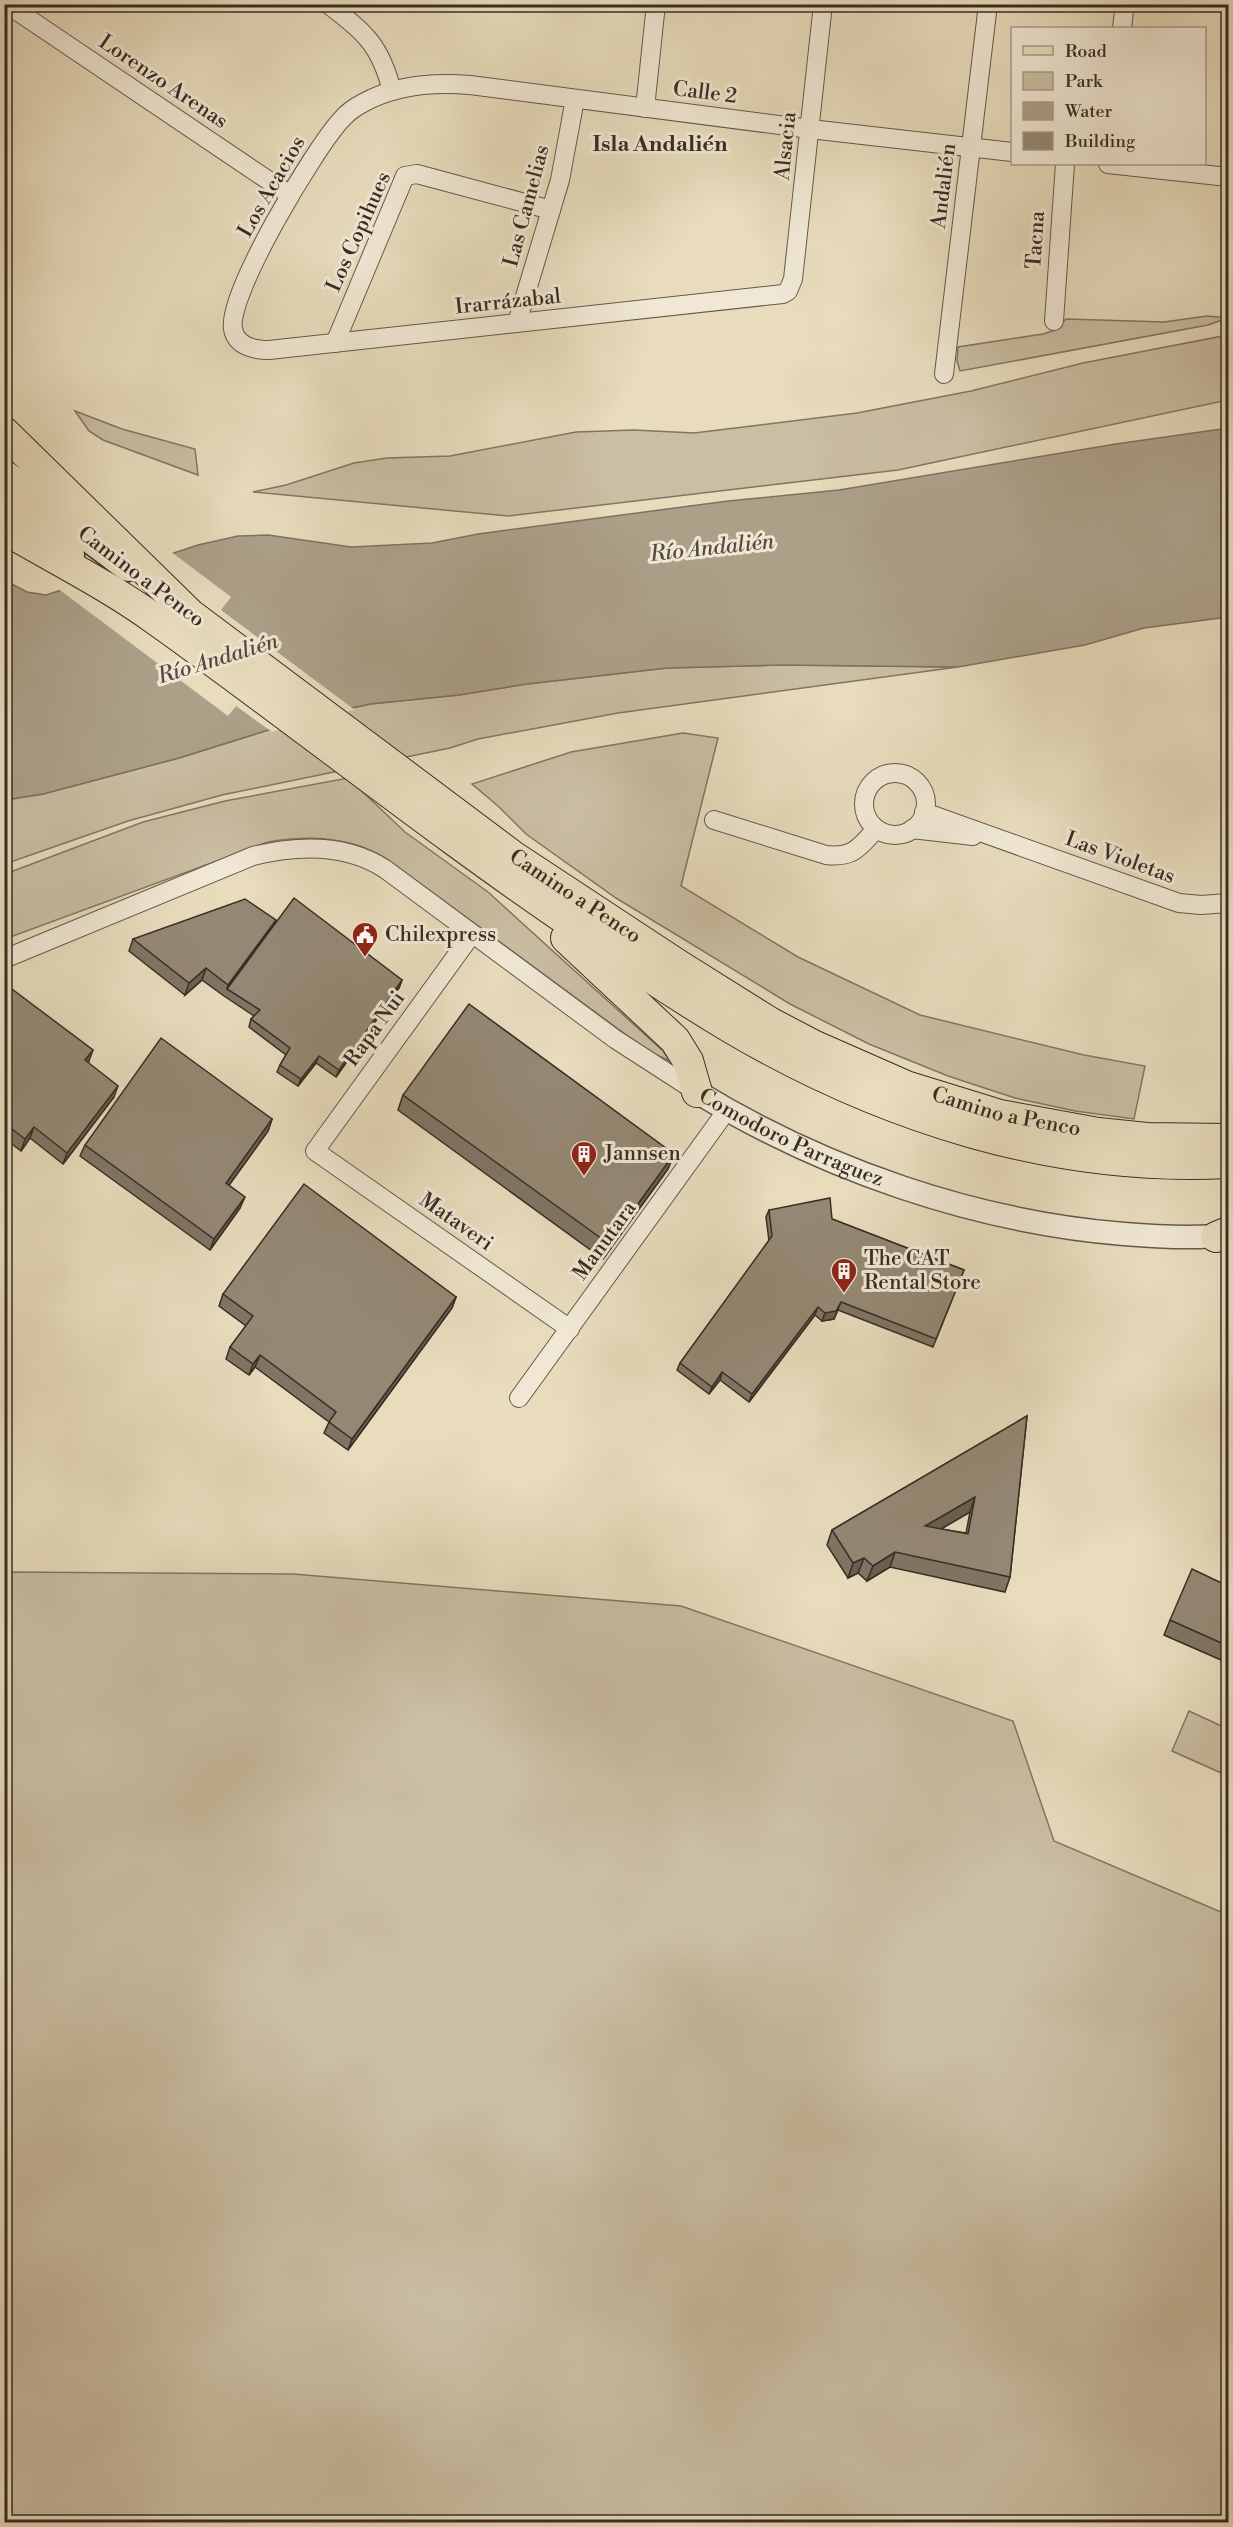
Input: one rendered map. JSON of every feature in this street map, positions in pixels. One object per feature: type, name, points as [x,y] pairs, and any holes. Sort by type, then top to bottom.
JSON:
[{"type":"highway","name":"Camino a Penco","points":[[4,432],[18,484],[190,614],[440,816],[493,871],[673,993],[734,1030],[838,1083],[896,1107],[985,1137],[1060,1154],[1153,1164],[1228,1163]]},
{"type":"highway","points":[[4,529],[152,617]]},
{"type":"highway","name":"Camino a Penco","points":[[152,617],[440,816],[513,856],[771,1023],[860,1067],[952,1102],[1049,1125],[1147,1138],[1228,1139]]},
{"type":"highway","points":[[493,871],[675,1040],[688,1061],[698,1092]]},
{"type":"main road","name":"Camino a Penco","points":[[18,484],[152,617]]},
{"type":"street","name":"Lorenzo Arenas","points":[[12,4],[17,11],[290,195]]},
{"type":"street","points":[[645,108],[656,4]]},
{"type":"street","name":"Alsacia","points":[[788,291],[793,279],[823,4]]},
{"type":"street","name":"Andalién","points":[[944,374],[988,4]]},
{"type":"street","points":[[336,7],[375,46],[387,70],[392,91]]},
{"type":"street","name":"Calle 2","points":[[392,91],[426,84],[448,83],[1011,152]]},
{"type":"street","name":"Los Acacios","points":[[236,337],[233,323],[237,304],[264,242],[290,195],[341,120],[362,103],[392,91]]},
{"type":"street","name":"Las Camelias","points":[[517,323],[567,149],[575,99]]},
{"type":"street","name":"Tacna","points":[[1054,321],[1065,165]]},
{"type":"street","points":[[1117,165],[1228,177]]},
{"type":"street","name":"Los Copihues","points":[[335,343],[405,176],[417,174],[551,210]]},
{"type":"street","name":"Irarrázabal","points":[[236,337],[248,347],[258,350],[778,296],[788,291]]},
{"type":"street","points":[[912,830],[920,822],[924,812],[924,795],[920,786],[910,777],[889,774],[876,779],[869,786],[864,799],[864,810],[868,820],[876,829],[886,834],[897,835],[912,830],[999,838]]},
{"type":"street","points":[[924,812],[999,838]]},
{"type":"street","points":[[714,820],[825,855],[840,857],[854,852],[876,829]]},
{"type":"street","name":"Las Violetas","points":[[999,838],[1179,903],[1201,905],[1228,903]]},
{"type":"street","name":"Comodoro Parraguez","points":[[4,959],[253,856],[301,847],[350,852],[369,858],[385,869],[615,1039],[698,1092],[727,1110],[838,1162],[880,1179],[957,1204],[1009,1217],[1104,1233],[1145,1236],[1224,1235]]},
{"type":"street","name":"Rapa Nui","points":[[315,1151],[472,934]]},
{"type":"street","name":"Manutara","points":[[519,1398],[727,1110]]},
{"type":"street","name":"Mataveri","points":[[315,1151],[570,1329]]},
{"type":"green space","points":[[1207,316],[1228,318],[1208,325],[960,371],[957,361],[958,347],[1043,334],[1055,330],[1066,319],[1164,322]]},
{"type":"green space","points":[[1228,335],[1228,400],[898,470],[508,516],[253,492],[286,485],[354,463],[387,458],[450,456],[576,432],[634,430],[694,433],[857,413],[971,391],[1083,363]]},
{"type":"green space","points":[[75,411],[122,429],[195,449],[198,475],[103,440],[89,431]]},
{"type":"green space","points":[[782,665],[958,667],[618,713],[478,739],[450,748],[222,795],[128,821],[5,864],[4,800],[43,794],[179,758],[310,717],[370,704],[667,668]]},
{"type":"green space","points":[[683,733],[718,738],[681,886],[798,957],[920,1015],[1084,1055],[1145,1066],[1134,1119],[1075,1111],[1015,1098],[948,1076],[869,1044],[790,1004],[616,898],[526,834],[472,784],[571,752]]},
{"type":"green space","points":[[348,778],[405,832],[488,892],[663,1051],[670,1061],[648,1051],[387,859],[345,842],[299,839],[268,842],[5,939],[5,874],[143,822],[225,801]]},
{"type":"green space","points":[[4,1572],[293,1574],[681,1606],[1013,1721],[1054,1841],[1228,1915],[1228,2522],[5,2522],[12,2377],[4,2370]]},
{"type":"green space","points":[[1189,1711],[1228,1729],[1228,1776],[1172,1751]]},
{"type":"water","name":"Río Andalién","points":[[1228,428],[1228,617],[1144,628],[1085,645],[958,667],[782,665],[667,668],[370,704],[310,717],[179,758],[43,794],[5,800],[4,580],[27,592],[46,595],[198,545],[238,536],[268,535],[351,547],[432,543],[478,534],[728,501],[839,490],[1116,444]]},
{"type":"pier","points":[[170,551],[231,597],[221,610],[355,710],[310,720],[272,732],[236,706],[228,716],[57,588]]},
{"type":"building","points":[[294,898],[402,980],[339,1070],[319,1056],[301,1079],[280,1065],[290,1048],[251,1019],[260,1010],[227,989]]},
{"type":"building","points":[[245,899],[276,920],[228,985],[206,968],[189,983],[133,939]]},
{"type":"building","points":[[4,983],[93,1050],[85,1060],[118,1086],[67,1153],[34,1127],[25,1139],[4,1123]]},
{"type":"building","points":[[469,1004],[674,1154],[609,1244],[403,1095]]},
{"type":"building","points":[[161,1038],[272,1119],[226,1183],[245,1197],[214,1239],[85,1145]]},
{"type":"building","points":[[304,1184],[456,1297],[352,1439],[329,1422],[336,1412],[260,1355],[253,1364],[230,1347],[253,1316],[223,1294]]},
{"type":"building","name":"The CAT Rental Store","points":[[830,1198],[832,1219],[964,1270],[936,1339],[841,1302],[836,1311],[825,1313],[818,1307],[752,1394],[722,1372],[712,1387],[680,1363],[772,1236],[769,1210]]},
{"type":"building","points":[[1027,1416],[1010,1577],[895,1552],[873,1566],[864,1558],[853,1563],[832,1530]],"holes":[[[975,1497],[968,1534],[925,1526]]]},
{"type":"building","points":[[1192,1569],[1228,1586],[1228,1646],[1170,1620]]},
{"type":"place","name":"Chilexpress","points":[[365,958]]},
{"type":"place","name":"Jannsen","points":[[584,1177]]},
{"type":"place","name":"The CAT Rental Store","points":[[844,1294]]},
{"type":"district","name":"Isla Andalién","points":[[660,144]]}]
